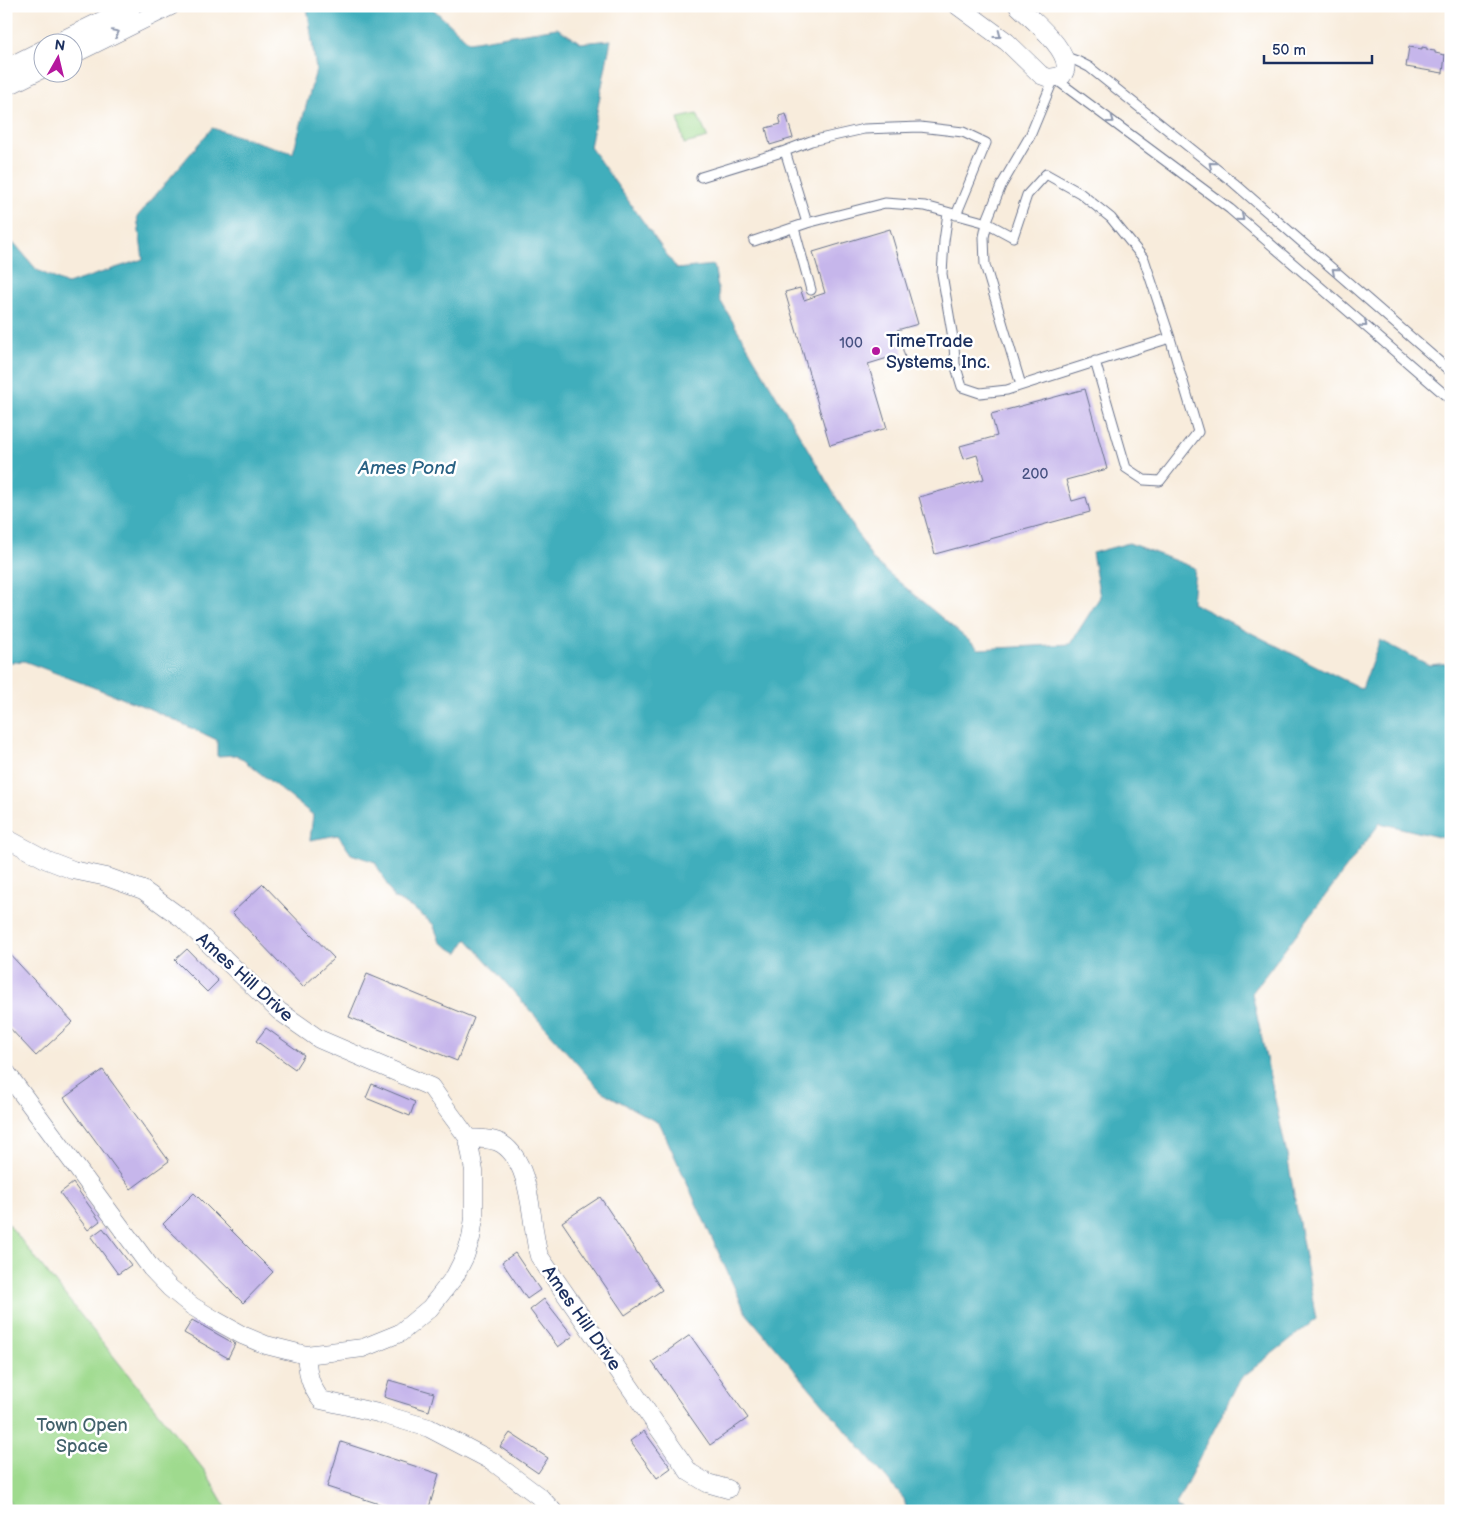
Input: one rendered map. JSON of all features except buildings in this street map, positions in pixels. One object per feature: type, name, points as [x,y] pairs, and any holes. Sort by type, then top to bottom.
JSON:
[{"type":"street","points":[[79,32],[132,6]]},
{"type":"street","points":[[82,50],[171,6]]},
{"type":"street","points":[[958,6],[1007,42],[1041,74],[1054,78],[1062,76],[1066,70],[1066,62],[1063,56],[1052,40],[1018,6]]},
{"type":"street","points":[[6,68],[32,55]]},
{"type":"street","points":[[6,87],[32,74]]},
{"type":"street","name":"Ames Hill Drive","points":[[6,838],[47,860],[73,870],[116,880],[142,890],[183,919],[279,1011],[319,1039],[431,1087],[468,1138],[474,1171],[474,1218],[471,1238],[465,1256],[451,1281],[430,1308],[400,1332],[363,1348],[306,1355],[266,1345],[242,1335],[192,1306],[170,1288],[151,1268],[6,1072]]},
{"type":"street","name":"Ames Hill Drive","points":[[468,1138],[501,1143],[511,1152],[519,1163],[525,1180],[539,1256],[689,1472],[706,1483],[728,1489]]},
{"type":"street","points":[[306,1355],[309,1379],[321,1400],[378,1413],[429,1428],[492,1461],[541,1498],[553,1511]]},
{"type":"lane","points":[[1063,56],[1077,60],[1089,67],[1234,183],[1451,372]]},
{"type":"lane","points":[[1021,385],[986,265],[984,237],[987,223],[1001,186],[1030,136],[1054,78],[1230,209],[1451,400]]},
{"type":"lane","points":[[701,178],[811,141],[864,129],[920,127],[963,132],[986,143],[952,214],[944,241],[942,274],[954,344],[955,364],[962,387],[980,393],[1006,390],[1170,338]]},
{"type":"lane","points":[[785,150],[807,224]]},
{"type":"lane","points":[[754,240],[885,203],[925,206],[987,223],[1013,237],[1027,195],[1046,174],[1080,193],[1111,218],[1144,259],[1198,432],[1160,481],[1144,480],[1126,468],[1095,361]]},
{"type":"lane","points":[[794,228],[811,290]]},
{"type":"green space","points":[[697,114],[708,138],[684,144],[678,118]]},
{"type":"green space","name":"Town Open Space","points":[[6,1221],[204,1470],[228,1511],[17,1511],[12,1508],[6,1495]]},
{"type":"water","name":"Ames Pond","points":[[307,6],[430,6],[469,42],[557,28],[581,43],[611,40],[590,147],[677,269],[714,265],[720,300],[873,560],[979,649],[1070,644],[1100,597],[1092,553],[1129,543],[1195,568],[1192,603],[1362,689],[1380,640],[1429,665],[1451,663],[1451,840],[1380,823],[1252,993],[1287,1155],[1316,1319],[1240,1379],[1175,1506],[1182,1511],[907,1511],[904,1499],[746,1313],[660,1124],[601,1091],[467,939],[458,953],[440,942],[433,924],[414,909],[394,898],[375,862],[351,854],[338,835],[310,840],[313,815],[237,755],[217,756],[217,740],[148,708],[24,661],[6,663],[6,245],[15,244],[37,270],[67,284],[143,259],[137,217],[212,128],[293,153],[316,70]]},
{"type":"place","name":"TimeTrade Systems, Inc.","points":[[876,351]]}]
